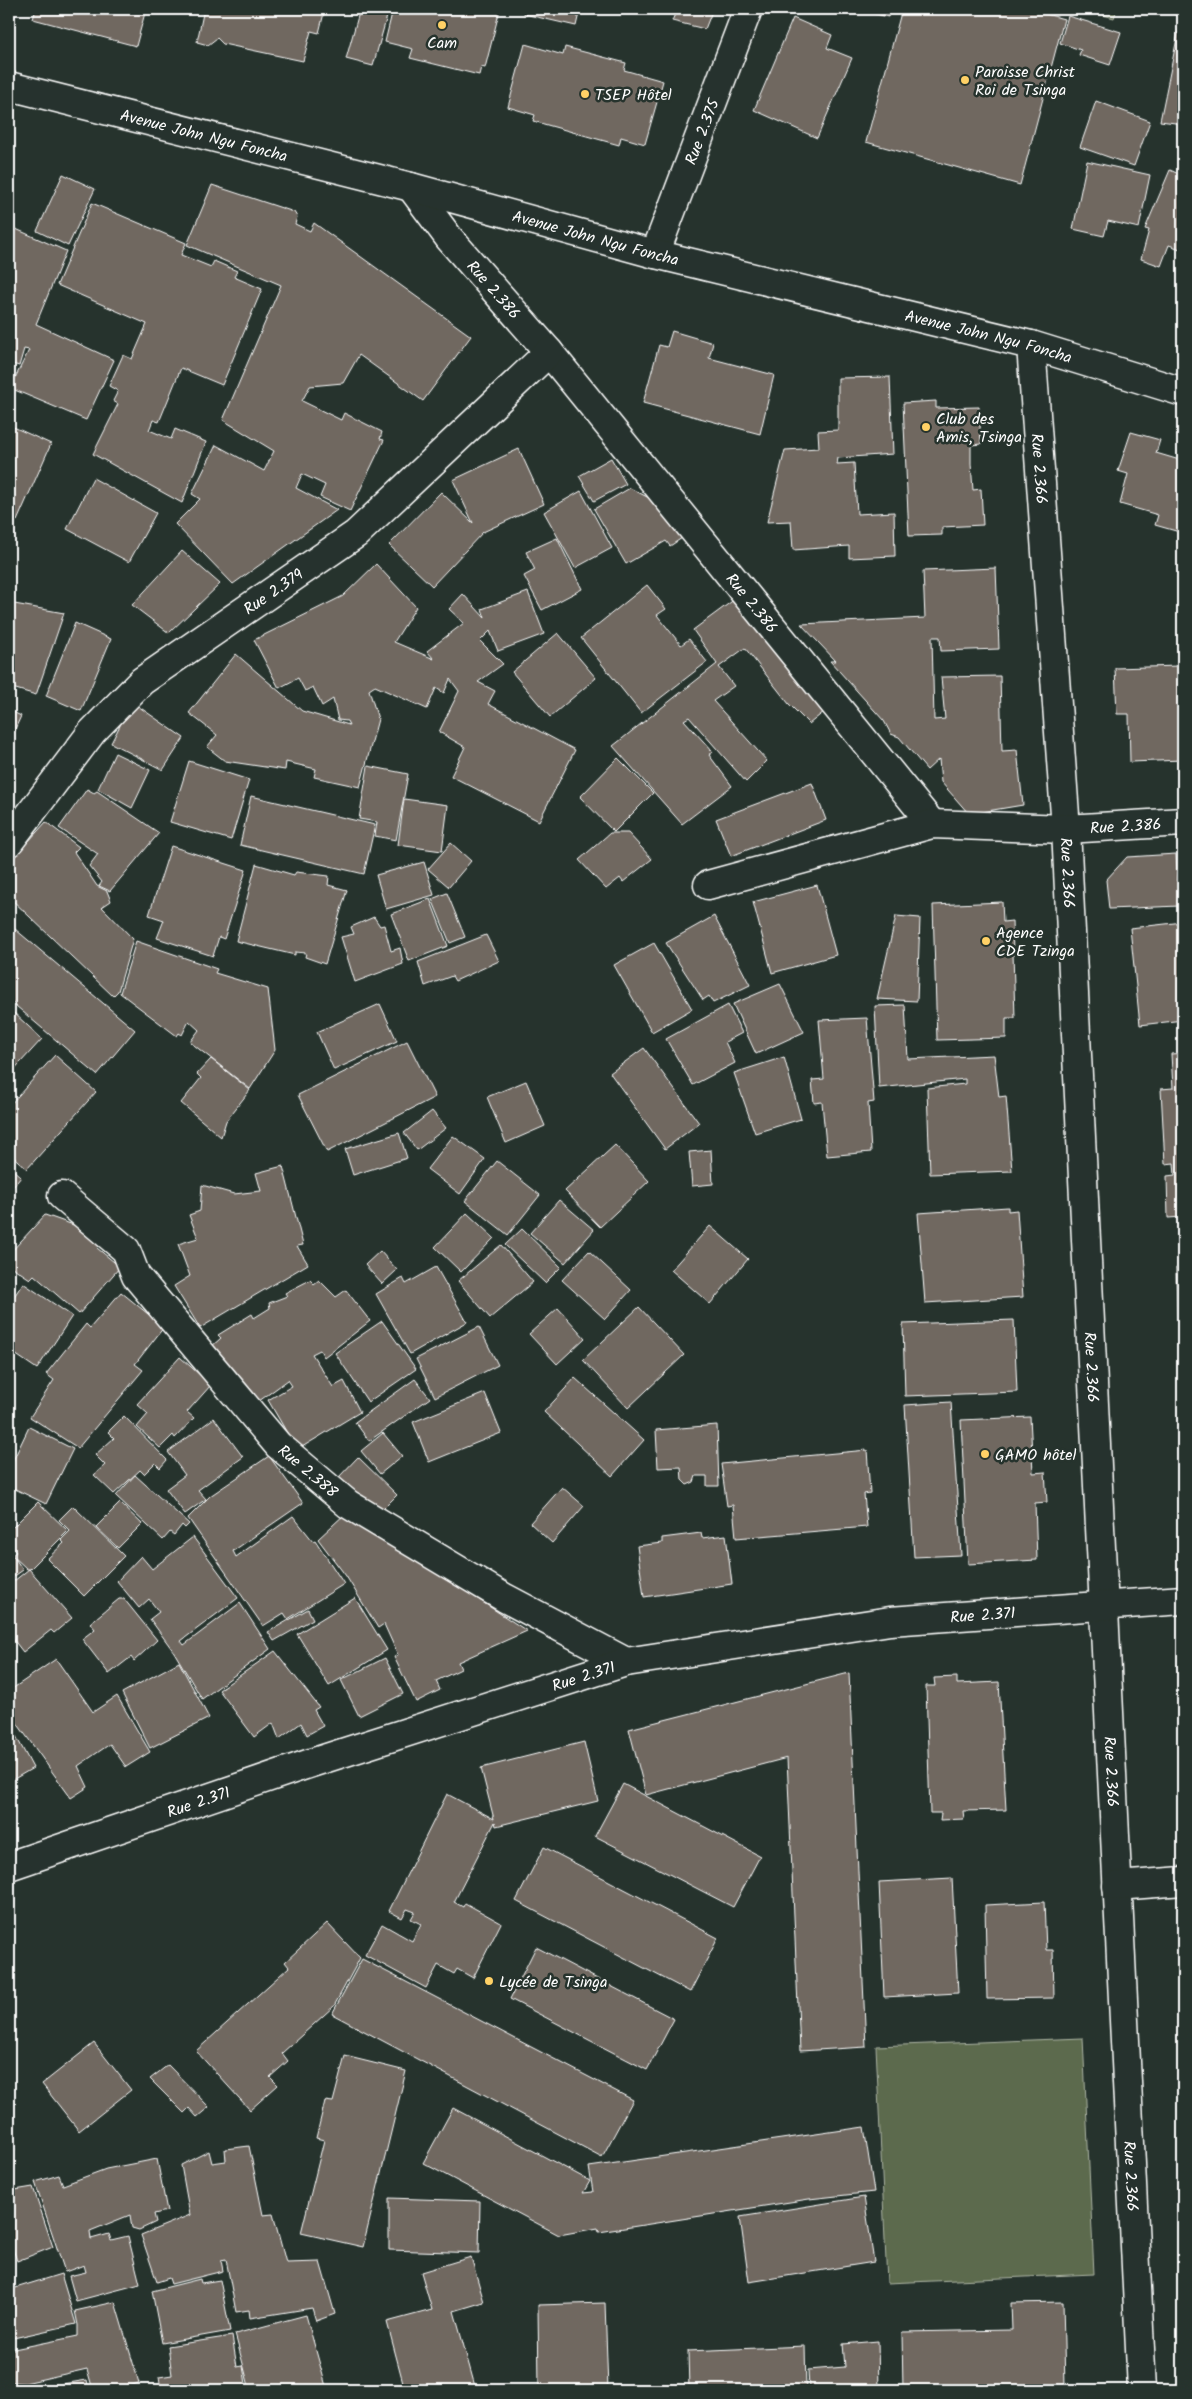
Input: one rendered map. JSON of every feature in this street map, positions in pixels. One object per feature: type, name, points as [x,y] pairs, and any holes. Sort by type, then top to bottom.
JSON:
[{"type":"street","name":"Rue 2.375","points":[[655,254],[748,9]]},
{"type":"street","name":"Avenue John Ngu Foncha","points":[[9,86],[411,187],[655,254],[1031,345],[1183,392]]},
{"type":"street","name":"Rue 2.386","points":[[411,187],[449,238],[549,352],[932,824],[1066,830],[1183,822]]},
{"type":"street","name":"Rue 2.366","points":[[1031,345],[1066,830],[1142,2390]]},
{"type":"street","name":"Rue 2.379","points":[[9,842],[92,732],[142,681],[356,534],[549,352]]},
{"type":"street","points":[[708,885],[932,824]]},
{"type":"street","name":"Rue 2.388","points":[[62,1196],[126,1250],[136,1276],[278,1446],[348,1504],[505,1598],[626,1662]]},
{"type":"street","name":"Rue 2.371","points":[[9,1866],[299,1767],[626,1662],[890,1621],[1183,1600]]},
{"type":"street","points":[[1117,1886],[1183,1881]]},
{"type":"green space","points":[[1081,9],[1117,9],[1114,18]]},
{"type":"green space","points":[[1083,2038],[1094,2274],[887,2283],[876,2046]]},
{"type":"building","points":[[36,9],[146,9],[136,46],[33,19]]},
{"type":"building","points":[[204,9],[325,9],[319,33],[311,31],[303,61],[223,44],[217,38],[208,45],[197,42]]},
{"type":"building","points":[[360,9],[389,9],[373,66],[346,59]]},
{"type":"building","name":"Cam","points":[[393,9],[500,9],[485,68],[481,67],[479,75],[410,58],[413,49],[385,42]]},
{"type":"building","points":[[525,9],[580,9],[576,26],[524,14]]},
{"type":"building","points":[[677,9],[713,9],[705,29],[672,21]]},
{"type":"building","points":[[856,9],[890,9],[888,17]]},
{"type":"building","name":"Paroisse Christ Roi de Tsinga","points":[[902,9],[1028,9],[1064,19],[1020,185],[866,142]]},
{"type":"building","points":[[1183,9],[1183,124],[1160,121]]},
{"type":"building","points":[[1068,16],[1121,32],[1110,65],[1079,55],[1081,50],[1060,43]]},
{"type":"building","points":[[793,18],[832,35],[827,48],[852,58],[817,138],[754,110]]},
{"type":"building","name":"TSEP Hôtel","points":[[525,44],[563,55],[565,47],[626,63],[624,70],[663,81],[645,144],[621,137],[619,145],[533,121],[535,115],[508,107]]},
{"type":"building","points":[[1096,101],[1150,121],[1134,166],[1080,147]]},
{"type":"building","points":[[1087,161],[1150,175],[1139,228],[1108,221],[1104,236],[1073,229]]},
{"type":"building","points":[[1170,170],[1183,176],[1183,250],[1169,245],[1161,266],[1141,259],[1149,230],[1145,229]]},
{"type":"building","points":[[63,174],[95,189],[68,246],[37,231]]},
{"type":"building","points":[[212,185],[294,212],[297,217],[295,224],[310,231],[314,223],[471,336],[423,401],[359,355],[343,383],[310,386],[302,401],[341,420],[344,413],[382,432],[380,439],[384,440],[350,511],[320,497],[325,485],[302,474],[296,488],[337,510],[233,584],[175,524],[200,499],[192,494],[216,445],[264,471],[274,451],[223,420],[281,285],[187,245]]},
{"type":"building","points":[[92,203],[186,243],[181,255],[211,267],[214,261],[237,271],[234,277],[262,289],[222,385],[181,368],[159,422],[153,420],[149,430],[171,439],[175,429],[206,442],[182,503],[93,454],[118,404],[113,401],[118,391],[109,386],[123,355],[132,359],[147,324],[57,285]]},
{"type":"building","points":[[9,226],[66,251],[36,324],[114,360],[86,420],[10,388],[29,350],[24,349],[19,366],[9,363]]},
{"type":"building","points":[[672,331],[713,343],[709,358],[774,375],[760,434],[643,403],[659,345],[667,347]]},
{"type":"building","points":[[890,377],[893,454],[838,458],[837,464],[854,463],[857,514],[894,512],[895,556],[849,558],[849,546],[793,550],[791,521],[767,522],[785,450],[819,448],[818,431],[838,430],[838,378]]},
{"type":"building","points":[[936,401],[936,408],[979,407],[981,444],[971,445],[971,464],[973,490],[981,489],[983,525],[942,527],[942,535],[909,536],[903,403]]},
{"type":"building","points":[[9,425],[51,444],[17,521],[9,517]]},
{"type":"building","points":[[1131,432],[1160,440],[1156,453],[1183,461],[1183,533],[1155,525],[1158,515],[1120,504],[1128,474],[1118,471]]},
{"type":"building","points":[[519,449],[544,504],[483,532],[432,586],[389,545],[441,492],[473,523],[453,480]]},
{"type":"building","points":[[611,458],[626,484],[594,501],[579,476]]},
{"type":"building","points":[[93,478],[156,513],[129,562],[67,529]]},
{"type":"building","points":[[630,488],[651,499],[682,538],[670,546],[666,541],[626,564],[594,509]]},
{"type":"building","points":[[581,491],[612,548],[575,568],[544,512]]},
{"type":"building","points":[[557,538],[582,589],[542,610],[524,576],[535,570],[526,552]]},
{"type":"building","points":[[182,551],[220,584],[169,633],[132,605]]},
{"type":"building","points":[[376,564],[416,607],[394,642],[434,659],[427,651],[464,623],[449,609],[463,594],[485,618],[482,609],[528,592],[544,634],[498,651],[490,631],[480,641],[503,664],[478,682],[495,691],[488,704],[575,750],[539,821],[451,776],[465,747],[439,732],[459,691],[450,679],[444,693],[436,688],[427,709],[375,686],[369,690],[378,719],[360,787],[314,777],[316,769],[286,762],[285,770],[225,761],[207,747],[217,735],[189,713],[236,654],[302,711],[349,725],[347,721],[338,720],[333,699],[322,706],[313,687],[305,691],[298,678],[279,688],[254,640],[343,596]]},
{"type":"building","points":[[996,568],[999,649],[941,651],[940,637],[932,637],[934,720],[945,719],[941,677],[1000,676],[1002,751],[1017,750],[1023,805],[969,814],[941,782],[939,759],[927,770],[899,737],[891,734],[884,721],[830,661],[836,661],[801,624],[925,618],[923,571]]},
{"type":"building","points":[[647,585],[666,609],[657,615],[681,645],[689,639],[707,662],[641,713],[581,638]]},
{"type":"building","points":[[735,599],[830,707],[809,724],[789,704],[745,648],[719,667],[734,686],[713,701],[767,761],[746,782],[689,717],[684,720],[713,752],[709,755],[732,786],[682,824],[613,746],[717,664],[693,630]]},
{"type":"building","points":[[9,603],[64,613],[36,695],[9,687]]},
{"type":"building","points":[[75,623],[111,639],[81,711],[46,696]]},
{"type":"building","points":[[558,633],[596,678],[550,717],[512,672]]},
{"type":"building","points":[[1179,666],[1181,706],[1183,706],[1183,760],[1130,762],[1129,714],[1117,714],[1115,668]]},
{"type":"building","points":[[132,702],[184,738],[163,770],[111,743]]},
{"type":"building","points":[[9,710],[21,716],[9,742]]},
{"type":"building","points":[[115,753],[150,770],[132,808],[98,789]]},
{"type":"building","points":[[618,758],[653,793],[614,832],[580,797]]},
{"type":"building","points":[[189,761],[249,780],[231,840],[170,822]]},
{"type":"building","points":[[368,766],[408,774],[396,840],[375,836],[377,822],[359,819]]},
{"type":"building","points":[[812,783],[826,820],[731,856],[716,819]]},
{"type":"building","points":[[87,789],[94,793],[97,791],[159,833],[110,891],[99,886],[102,882],[89,866],[98,854],[59,828]]},
{"type":"building","points":[[251,796],[375,825],[364,874],[240,845]]},
{"type":"building","points":[[404,799],[448,805],[442,851],[398,845]]},
{"type":"building","points":[[46,822],[79,847],[74,852],[97,886],[107,891],[111,901],[102,907],[133,939],[118,991],[113,996],[9,897],[9,863]]},
{"type":"building","points":[[610,833],[628,833],[652,859],[623,882],[620,878],[606,889],[579,860]]},
{"type":"building","points":[[451,843],[471,861],[449,887],[428,869]]},
{"type":"building","points":[[171,846],[246,870],[224,939],[219,937],[213,956],[157,938],[164,920],[149,915]]},
{"type":"building","points":[[1176,854],[1179,906],[1109,909],[1106,880],[1127,857]]},
{"type":"building","points":[[424,862],[434,895],[386,909],[376,875]]},
{"type":"building","points":[[256,864],[294,875],[296,872],[329,876],[328,885],[347,890],[325,964],[305,957],[306,953],[295,952],[295,955],[236,941]]},
{"type":"building","points":[[817,885],[836,955],[772,973],[753,902]]},
{"type":"building","points":[[447,893],[465,937],[450,943],[432,899]]},
{"type":"building","points":[[430,899],[448,946],[409,961],[391,914]]},
{"type":"building","points":[[1002,902],[1003,922],[1012,921],[1015,1018],[1006,1018],[1006,1038],[937,1040],[933,905]]},
{"type":"building","points":[[714,916],[750,985],[713,1003],[709,996],[703,1000],[666,943]]},
{"type":"building","points":[[896,916],[920,918],[917,1001],[877,999]]},
{"type":"building","points":[[374,917],[380,926],[384,925],[391,951],[400,948],[403,964],[355,982],[341,937],[354,934],[351,927]]},
{"type":"building","points":[[1183,922],[1183,1020],[1140,1025],[1130,928]]},
{"type":"building","points":[[9,924],[135,1030],[97,1075],[9,1000]]},
{"type":"building","points":[[486,935],[499,961],[455,981],[452,976],[425,986],[418,962]]},
{"type":"building","points":[[136,941],[217,969],[215,973],[268,989],[275,1050],[250,1089],[190,1042],[199,1030],[189,1021],[182,1035],[179,1033],[177,1036],[120,993]]},
{"type":"building","points":[[654,943],[692,1009],[652,1032],[614,965]]},
{"type":"building","points":[[780,984],[804,1032],[756,1054],[733,1004]]},
{"type":"building","points":[[380,1004],[397,1041],[334,1070],[317,1032]]},
{"type":"building","points":[[728,1005],[742,1033],[725,1042],[735,1063],[693,1085],[666,1039]]},
{"type":"building","points":[[905,1005],[908,1059],[994,1055],[999,1097],[1006,1096],[1012,1171],[930,1174],[927,1088],[965,1084],[965,1079],[879,1088],[875,1006]]},
{"type":"building","points":[[13,1012],[42,1039],[9,1075],[9,1016]]},
{"type":"building","points":[[867,1018],[874,1102],[868,1103],[871,1152],[827,1156],[822,1102],[814,1103],[812,1080],[824,1079],[819,1020]]},
{"type":"building","points":[[407,1041],[435,1097],[327,1152],[298,1095]]},
{"type":"building","points":[[644,1048],[699,1123],[665,1149],[610,1073]]},
{"type":"building","points":[[1183,1053],[1183,1217],[1168,1218],[1167,1176],[1175,1175],[1174,1163],[1165,1164],[1161,1089],[1173,1088],[1171,1054]]},
{"type":"building","points":[[55,1055],[96,1092],[27,1169],[9,1153],[9,1106]]},
{"type":"building","points":[[784,1057],[801,1119],[755,1133],[734,1073]]},
{"type":"building","points":[[211,1059],[250,1090],[226,1121],[221,1137],[181,1103],[201,1078],[197,1074]]},
{"type":"building","points":[[526,1081],[545,1126],[506,1143],[487,1097]]},
{"type":"building","points":[[432,1111],[446,1128],[417,1150],[404,1133]]},
{"type":"building","points":[[399,1133],[407,1158],[353,1175],[345,1149]]},
{"type":"building","points":[[453,1136],[485,1159],[460,1194],[427,1169]]},
{"type":"building","points":[[615,1145],[649,1181],[600,1227],[565,1191]]},
{"type":"building","points":[[711,1150],[713,1184],[692,1186],[689,1152]]},
{"type":"building","points":[[497,1161],[540,1195],[508,1235],[465,1201]]},
{"type":"building","points":[[9,1166],[21,1177],[9,1192]]},
{"type":"building","points":[[283,1166],[303,1245],[297,1246],[308,1264],[200,1328],[174,1286],[190,1276],[178,1244],[198,1238],[189,1215],[200,1211],[202,1185],[234,1194],[261,1191],[256,1173]]},
{"type":"building","points":[[559,1200],[594,1230],[565,1263],[530,1233]]},
{"type":"building","points":[[1008,1207],[1008,1211],[1017,1210],[1023,1297],[925,1303],[918,1213]]},
{"type":"building","points":[[467,1213],[494,1238],[461,1272],[435,1247]]},
{"type":"building","points":[[45,1215],[85,1229],[99,1246],[97,1248],[120,1267],[79,1314],[34,1275],[30,1279],[9,1265],[9,1254]]},
{"type":"building","points":[[710,1226],[748,1259],[710,1304],[671,1270]]},
{"type":"building","points":[[522,1229],[561,1267],[545,1283],[505,1245]]},
{"type":"building","points":[[1179,1244],[1183,1244],[1183,1358],[1178,1359],[1176,1268],[1181,1268]]},
{"type":"building","points":[[501,1245],[533,1282],[490,1318],[458,1281]]},
{"type":"building","points":[[380,1251],[397,1270],[382,1284],[365,1265]]},
{"type":"building","points":[[589,1251],[631,1290],[605,1319],[562,1280]]},
{"type":"building","points":[[436,1267],[467,1322],[410,1354],[376,1294],[403,1278],[406,1284]]},
{"type":"building","points":[[310,1280],[314,1284],[319,1280],[336,1297],[346,1290],[370,1321],[324,1357],[320,1350],[312,1354],[333,1387],[344,1381],[360,1412],[297,1450],[268,1400],[292,1386],[288,1380],[255,1404],[211,1347],[221,1338],[218,1335],[252,1314],[254,1318],[270,1308],[269,1303],[287,1296],[285,1293]]},
{"type":"building","points":[[23,1283],[72,1316],[37,1369],[9,1350],[9,1304]]},
{"type":"building","points":[[121,1292],[164,1327],[135,1364],[143,1370],[78,1448],[30,1417],[54,1380],[46,1374],[86,1324],[90,1328]]},
{"type":"building","points":[[639,1307],[684,1355],[628,1408],[583,1360]]},
{"type":"building","points":[[558,1308],[585,1338],[557,1364],[529,1334]]},
{"type":"building","points":[[1014,1320],[1017,1392],[905,1396],[903,1324]]},
{"type":"building","points":[[382,1321],[416,1369],[368,1402],[335,1353]]},
{"type":"building","points":[[479,1327],[498,1365],[435,1397],[416,1359]]},
{"type":"building","points":[[180,1357],[211,1385],[187,1412],[194,1418],[175,1438],[173,1435],[160,1448],[137,1427],[148,1414],[137,1404]]},
{"type":"building","points":[[575,1378],[644,1440],[612,1476],[544,1412]]},
{"type":"building","points":[[415,1379],[430,1398],[369,1441],[355,1422]]},
{"type":"building","points":[[485,1393],[501,1433],[429,1462],[413,1422]]},
{"type":"building","points":[[951,1402],[961,1555],[914,1557],[905,1405]]},
{"type":"building","points":[[124,1416],[167,1460],[160,1468],[155,1463],[144,1474],[140,1470],[114,1494],[94,1475],[105,1465],[95,1455],[114,1438],[108,1432]]},
{"type":"building","points":[[1030,1417],[1033,1473],[1045,1472],[1047,1502],[1035,1503],[1037,1560],[968,1564],[961,1420]]},
{"type":"building","points":[[214,1418],[243,1457],[198,1490],[206,1499],[185,1514],[166,1489],[185,1475],[168,1452]]},
{"type":"building","points":[[717,1425],[719,1486],[707,1486],[707,1476],[696,1476],[694,1482],[687,1485],[682,1480],[681,1467],[658,1468],[656,1430]]},
{"type":"building","points":[[29,1427],[73,1449],[46,1504],[9,1486],[9,1469]]},
{"type":"building","points":[[383,1433],[402,1456],[380,1474],[361,1451]]},
{"type":"building","points":[[867,1450],[870,1493],[864,1494],[867,1527],[736,1538],[733,1505],[727,1506],[721,1464]]},
{"type":"building","points":[[269,1456],[303,1503],[233,1551],[236,1557],[293,1516],[313,1541],[315,1540],[344,1584],[288,1619],[284,1613],[263,1626],[188,1518],[210,1496]]},
{"type":"building","points":[[358,1457],[397,1495],[376,1516],[338,1478]]},
{"type":"building","points":[[135,1475],[189,1524],[185,1528],[182,1525],[174,1535],[170,1532],[163,1540],[116,1496]]},
{"type":"building","points":[[562,1487],[584,1506],[552,1543],[530,1523]]},
{"type":"building","points":[[38,1502],[68,1531],[30,1569],[27,1569],[12,1555],[16,1552],[10,1546],[12,1545],[9,1541],[9,1531]]},
{"type":"building","points":[[120,1503],[142,1524],[118,1548],[96,1527]]},
{"type":"building","points":[[73,1506],[124,1556],[84,1596],[47,1559],[64,1543],[61,1540],[70,1531],[59,1520]]},
{"type":"building","points":[[346,1513],[383,1541],[387,1540],[527,1631],[458,1662],[461,1669],[436,1681],[440,1690],[416,1702],[394,1657],[398,1655],[384,1624],[378,1628],[346,1576],[318,1539]]},
{"type":"building","points":[[701,1533],[702,1538],[726,1535],[732,1584],[644,1597],[637,1546],[662,1543],[662,1538]]},
{"type":"building","points":[[193,1537],[238,1598],[181,1641],[184,1645],[240,1603],[270,1649],[202,1699],[174,1652],[150,1619],[159,1612],[149,1599],[139,1608],[117,1581],[141,1556],[152,1569]]},
{"type":"building","points":[[9,1550],[23,1570],[9,1580]]},
{"type":"building","points":[[29,1569],[72,1618],[54,1633],[51,1630],[23,1652],[9,1634],[9,1585]]},
{"type":"building","points":[[355,1598],[387,1650],[329,1686],[297,1634]]},
{"type":"building","points":[[119,1599],[124,1599],[157,1640],[134,1661],[131,1657],[109,1674],[82,1639],[95,1629],[90,1623]]},
{"type":"building","points":[[308,1609],[313,1619],[274,1641],[268,1632]]},
{"type":"building","points":[[275,1651],[319,1707],[314,1710],[323,1726],[307,1735],[301,1723],[279,1739],[273,1723],[254,1737],[219,1690]]},
{"type":"building","points":[[385,1658],[403,1694],[359,1716],[341,1680]]},
{"type":"building","points":[[56,1659],[93,1712],[117,1696],[150,1752],[126,1767],[110,1744],[78,1766],[88,1787],[71,1798],[9,1712],[9,1691]]},
{"type":"building","points":[[179,1662],[209,1718],[150,1748],[122,1693]]},
{"type":"building","points":[[849,1673],[866,2047],[800,2051],[787,1758],[646,1795],[629,1729]]},
{"type":"building","points":[[957,1677],[957,1684],[999,1682],[1006,1810],[963,1811],[964,1819],[940,1820],[941,1813],[930,1813],[926,1686],[935,1686],[934,1678]]},
{"type":"building","points":[[9,1723],[33,1768],[9,1782]]},
{"type":"building","points":[[584,1742],[598,1801],[496,1826],[495,1822],[454,1902],[463,1907],[465,1903],[501,1923],[473,1978],[457,1969],[454,1974],[438,1965],[426,1988],[365,1955],[382,1924],[412,1941],[421,1924],[411,1919],[415,1912],[407,1909],[402,1918],[389,1911],[447,1794],[494,1819],[481,1768]]},
{"type":"building","points":[[623,1784],[760,1856],[733,1907],[595,1836]]},
{"type":"building","points":[[544,1847],[718,1938],[690,1992],[516,1901]]},
{"type":"building","points":[[952,1878],[958,1993],[884,1997],[879,1882]]},
{"type":"building","points":[[1044,1902],[1046,1950],[1053,1950],[1054,1998],[987,1999],[985,1905]]},
{"type":"building","points":[[327,1923],[360,1958],[334,2006],[282,2053],[288,2061],[270,2077],[278,2085],[250,2110],[196,2051],[289,1967],[285,1962]]},
{"type":"building","points":[[536,1947],[674,2019],[647,2070],[510,1999]]},
{"type":"building","points":[[362,1959],[633,2100],[602,2157],[332,2014]]},
{"type":"building","points":[[94,2043],[131,2090],[79,2131],[42,2084]]},
{"type":"building","points":[[345,2056],[406,2071],[363,2247],[301,2233],[324,2140],[316,2138],[325,2101],[333,2102]]},
{"type":"building","points":[[168,2065],[209,2107],[197,2117],[189,2108],[184,2113],[150,2079]]},
{"type":"building","points":[[453,2108],[590,2181],[583,2193],[593,2192],[589,2167],[864,2127],[874,2192],[809,2199],[599,2232],[598,2228],[559,2235],[423,2163]]},
{"type":"building","points":[[9,2131],[15,2150],[9,2152]]},
{"type":"building","points":[[249,2146],[263,2215],[273,2214],[286,2263],[320,2262],[335,2314],[316,2321],[312,2308],[250,2318],[249,2310],[236,2312],[226,2259],[221,2260],[223,2271],[171,2284],[169,2278],[157,2282],[141,2235],[190,2215],[181,2165],[209,2151],[212,2163],[226,2161],[225,2149]]},
{"type":"building","points":[[157,2159],[167,2211],[154,2214],[156,2222],[139,2230],[132,2228],[130,2215],[90,2231],[91,2239],[109,2234],[111,2240],[128,2236],[140,2284],[76,2301],[69,2276],[86,2272],[84,2265],[65,2272],[35,2182],[59,2175],[63,2185],[106,2169]]},
{"type":"building","points":[[33,2187],[53,2247],[17,2261],[9,2237],[9,2191]]},
{"type":"building","points":[[864,2197],[874,2262],[749,2282],[740,2217]]},
{"type":"building","points":[[389,2198],[480,2201],[479,2253],[389,2250]]},
{"type":"building","points":[[471,2257],[484,2302],[454,2311],[476,2390],[405,2390],[387,2322],[432,2310],[421,2272]]},
{"type":"building","points":[[61,2274],[76,2324],[9,2339],[9,2290]]},
{"type":"building","points":[[200,2279],[201,2283],[220,2280],[230,2331],[162,2343],[152,2291]]},
{"type":"building","points":[[115,2302],[139,2383],[116,2390],[93,2390],[87,2369],[25,2383],[9,2382],[9,2350],[78,2336],[75,2311]]},
{"type":"building","points":[[1063,2302],[1065,2387],[903,2390],[902,2332],[1012,2330],[1011,2303]]},
{"type":"building","points":[[605,2303],[608,2390],[539,2390],[538,2305]]},
{"type":"building","points":[[306,2315],[327,2390],[250,2390],[235,2334]]},
{"type":"building","points":[[232,2336],[237,2367],[243,2366],[247,2390],[161,2390],[159,2377],[172,2375],[168,2346]]},
{"type":"building","points":[[878,2341],[879,2390],[809,2390],[808,2370],[845,2367],[843,2344]]},
{"type":"building","points":[[805,2346],[806,2390],[689,2390],[688,2351]]},
{"type":"building","points":[[87,2380],[89,2390],[26,2390]]},
{"type":"building","points":[[17,2384],[25,2386],[26,2390],[9,2390],[9,2386]]},
{"type":"place","name":"Cam","points":[[442,25]]},
{"type":"place","name":"Paroisse Christ Roi de Tsinga","points":[[965,80]]},
{"type":"place","name":"TSEP Hôtel","points":[[585,94]]},
{"type":"place","name":"Club des Amis, Tsinga","points":[[926,427]]},
{"type":"place","name":"Agence CDE Tzinga","points":[[986,941]]},
{"type":"place","name":"GAMO hôtel","points":[[985,1454]]},
{"type":"place","name":"Lycée de Tsinga","points":[[489,1981]]}]
